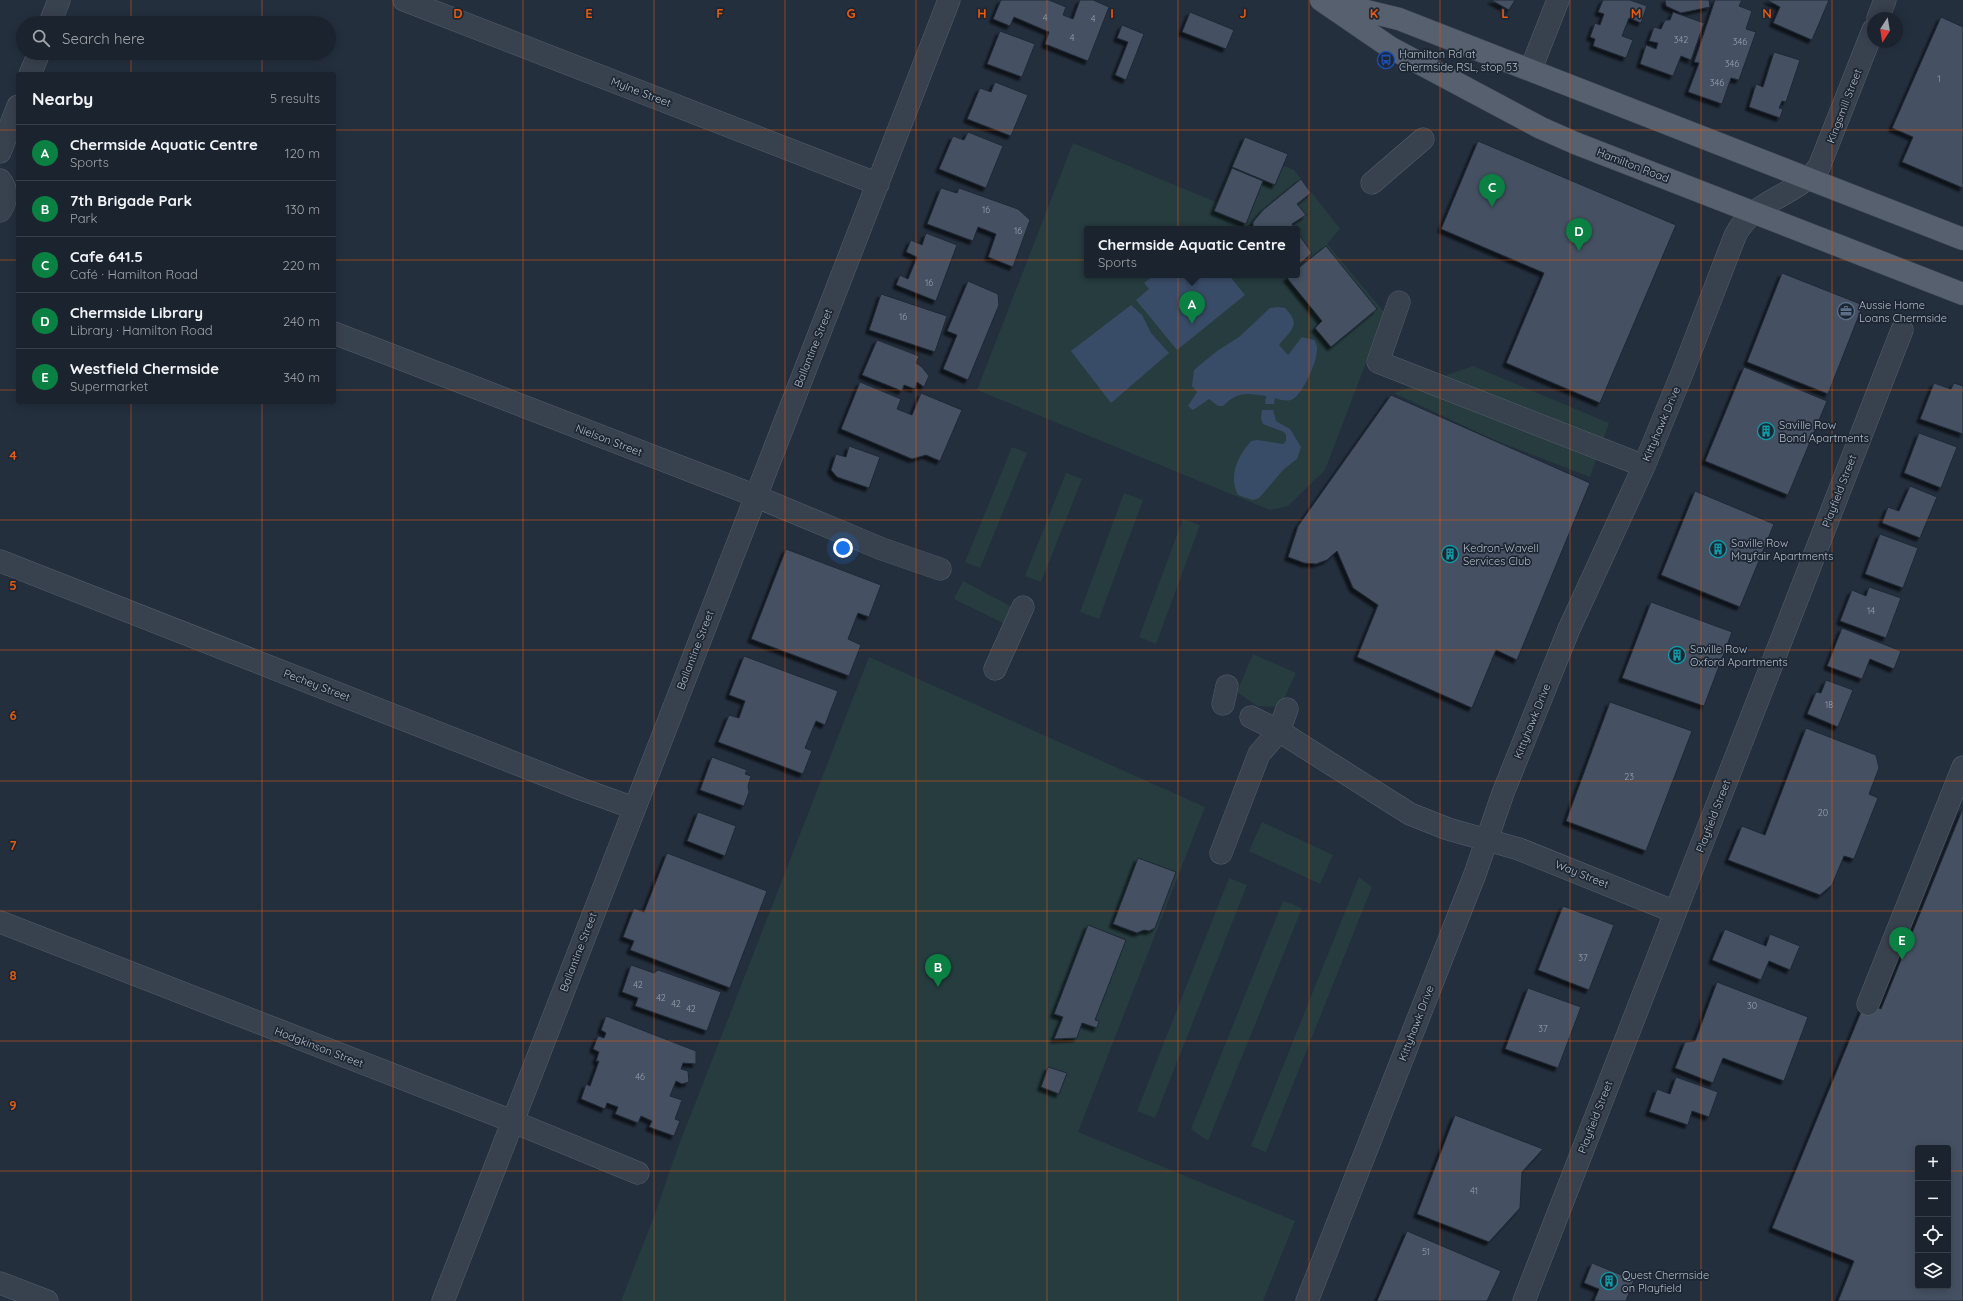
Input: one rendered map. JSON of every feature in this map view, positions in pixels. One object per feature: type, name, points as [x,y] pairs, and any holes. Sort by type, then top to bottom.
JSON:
[{"type":"main road","name":"Hamilton Road","points":[[1321,0],[1399,19],[1531,69],[1963,239]]},
{"type":"main road","name":"Hamilton Road","points":[[1321,0],[1391,48],[1541,128],[1575,143],[1963,294]]},
{"type":"street","points":[[53,16],[59,0]]},
{"type":"street","name":"Mylne Street","points":[[404,0],[878,184]]},
{"type":"street","name":"Ballantine Street","points":[[442,1301],[878,184],[948,0]]},
{"type":"street","points":[[1531,69],[1558,0]]},
{"type":"street","points":[[1880,12],[1885,0]]},
{"type":"street","name":"Kingsmill Street","points":[[1810,178],[1819,167],[1824,157],[1867,46]]},
{"type":"street","points":[[31,72],[36,60]]},
{"type":"street","points":[[0,152],[16,111]]},
{"type":"street","points":[[1372,183],[1423,139]]},
{"type":"street","name":"Kittyhawk Drive","points":[[1307,1301],[1475,874],[1503,793],[1566,636],[1644,466],[1683,371],[1735,236],[1745,218],[1810,178]]},
{"type":"street","points":[[0,180],[6,190],[8,208]]},
{"type":"street","points":[[1399,302],[1378,362],[1644,466]]},
{"type":"street","name":"Playfield Street","points":[[1524,1301],[1902,330]]},
{"type":"street","name":"Nielson Street","points":[[336,334],[755,496],[882,549],[940,569]]},
{"type":"street","name":"Pechey Street","points":[[0,561],[574,786],[634,808]]},
{"type":"street","points":[[995,669],[1022,607]]},
{"type":"street","points":[[1221,853],[1259,754],[1279,731],[1287,709]]},
{"type":"street","name":"Way Street","points":[[1251,717],[1279,731],[1410,814],[1448,828],[1519,849],[1675,912]]},
{"type":"street","points":[[1868,1004],[1963,767]]},
{"type":"street","name":"Hodgkinson Street","points":[[0,922],[638,1172]]},
{"type":"street","points":[[0,1282],[47,1301]]},
{"type":"green space","points":[[1073,143],[1216,202],[1238,147],[1294,170],[1340,229],[1327,244],[1385,313],[1325,470],[1288,506],[1270,510],[977,390]]},
{"type":"green space","points":[[1473,366],[1609,423],[1590,477],[1494,440],[1394,393]]},
{"type":"green space","points":[[1012,447],[1027,453],[980,568],[965,562]]},
{"type":"green space","points":[[1066,473],[1082,479],[1041,582],[1025,576]]},
{"type":"green space","points":[[1124,493],[1143,500],[1099,619],[1080,612]]},
{"type":"green space","points":[[1183,519],[1200,525],[1156,644],[1139,637]]},
{"type":"green space","points":[[963,581],[1016,609],[1007,625],[954,599]]},
{"type":"green space","points":[[1253,654],[1296,673],[1280,707],[1257,706],[1237,692]]},
{"type":"green space","points":[[869,657],[1205,807],[1078,1132],[1295,1221],[1263,1301],[621,1301],[655,1214],[677,1150]]},
{"type":"green space","points":[[1262,822],[1333,855],[1320,884],[1249,851]]},
{"type":"green space","points":[[1359,877],[1372,887],[1266,1152],[1251,1146]]},
{"type":"green space","points":[[1229,878],[1247,885],[1155,1118],[1137,1111]]},
{"type":"green space","points":[[1283,901],[1302,908],[1208,1141],[1191,1129]]},
{"type":"water","points":[[1150,278],[1231,278],[1245,295],[1177,350],[1136,300],[1149,289],[1144,283]]},
{"type":"water","points":[[1131,305],[1142,315],[1151,333],[1169,353],[1111,403],[1071,351]]},
{"type":"water","points":[[1270,308],[1285,308],[1293,319],[1294,323],[1291,331],[1279,345],[1288,355],[1302,337],[1314,340],[1317,345],[1315,361],[1305,384],[1297,396],[1288,400],[1275,398],[1274,404],[1265,404],[1266,396],[1243,394],[1238,395],[1228,401],[1223,406],[1218,406],[1209,399],[1193,410],[1188,406],[1197,392],[1192,386],[1194,370],[1217,351],[1239,337]]},
{"type":"water","points":[[1262,410],[1273,410],[1276,421],[1290,429],[1301,447],[1297,459],[1284,469],[1259,498],[1253,500],[1238,495],[1235,488],[1234,474],[1242,453],[1251,441],[1257,440],[1283,444],[1286,441],[1286,435],[1284,432],[1263,424],[1261,419]]},
{"type":"building","points":[[1001,0],[1049,0],[1066,7],[1063,15],[1073,19],[1080,0],[1093,0],[1109,7],[1088,61],[1045,44],[1049,32],[1014,17],[1010,26],[993,19]]},
{"type":"building","points":[[1491,0],[1515,0],[1509,10]]},
{"type":"building","points":[[1603,0],[1630,0],[1647,6],[1641,23],[1629,18],[1622,36],[1633,40],[1626,58],[1593,46],[1595,39],[1590,37],[1595,23],[1600,25],[1604,14],[1598,12]]},
{"type":"building","points":[[1665,0],[1709,0],[1710,7],[1681,13],[1666,6]]},
{"type":"building","points":[[1715,0],[1742,0],[1739,6],[1752,11],[1746,29],[1756,32],[1739,80],[1731,78],[1722,104],[1688,92],[1699,63],[1694,62]]},
{"type":"building","points":[[1767,0],[1829,0],[1812,40],[1773,23],[1780,7]]},
{"type":"building","points":[[1190,12],[1234,30],[1226,49],[1182,32]]},
{"type":"building","points":[[1673,12],[1704,23],[1691,60],[1681,56],[1673,76],[1640,64],[1646,45],[1656,49],[1658,43],[1649,41],[1654,27],[1661,29],[1665,20],[1670,20]]},
{"type":"building","points":[[1941,17],[1963,27],[1963,188],[1902,162],[1913,137],[1892,128]]},
{"type":"building","points":[[1122,25],[1144,34],[1126,80],[1115,75],[1128,42],[1117,38]]},
{"type":"building","points":[[1000,31],[1035,44],[1022,77],[987,64]]},
{"type":"building","points":[[1774,52],[1800,60],[1786,102],[1782,101],[1779,108],[1783,109],[1780,118],[1749,107],[1756,84],[1763,87]]},
{"type":"building","points":[[995,82],[1028,95],[1011,136],[967,119],[980,88],[991,92]]},
{"type":"building","points":[[968,132],[1003,146],[986,188],[939,169],[953,136],[964,140]]},
{"type":"building","points":[[1245,137],[1288,154],[1275,185],[1232,167]]},
{"type":"building","points":[[1478,141],[1676,225],[1600,403],[1506,363],[1544,273],[1441,229]]},
{"type":"building","points":[[1232,168],[1263,181],[1246,224],[1214,211]]},
{"type":"building","points":[[1301,179],[1311,193],[1297,204],[1306,215],[1292,224],[1293,226],[1253,226],[1253,222],[1263,210]]},
{"type":"building","points":[[941,188],[957,193],[959,188],[1018,209],[1030,220],[1013,267],[988,257],[996,234],[978,227],[973,241],[927,224]]},
{"type":"building","points":[[926,233],[957,245],[936,301],[896,285],[900,275],[908,279],[917,257],[906,252],[911,240],[922,245]]},
{"type":"building","points":[[1300,236],[1312,253],[1300,263]]},
{"type":"building","points":[[1326,246],[1377,309],[1331,347],[1315,328],[1322,321],[1287,278],[1300,278],[1300,267]]},
{"type":"building","points":[[1782,273],[1863,305],[1828,394],[1747,362]]},
{"type":"building","points":[[968,281],[998,294],[999,305],[968,380],[943,369],[957,335],[947,331]]},
{"type":"building","points":[[881,294],[947,316],[935,352],[869,330]]},
{"type":"building","points":[[877,340],[919,356],[916,363],[922,367],[929,376],[924,387],[917,382],[915,389],[904,385],[902,391],[862,375]]},
{"type":"building","name":"Saville Row Bond Apartments","points":[[1744,367],[1827,401],[1788,495],[1705,461]]},
{"type":"building","points":[[860,382],[901,399],[897,409],[912,415],[921,393],[962,410],[940,461],[926,455],[912,459],[841,429]]},
{"type":"building","points":[[1934,383],[1951,389],[1954,383],[1963,386],[1963,434],[1920,419]]},
{"type":"building","name":"Kedron-Wavell Services Club","points":[[1391,395],[1590,483],[1517,660],[1496,650],[1472,708],[1357,657],[1378,605],[1353,588],[1337,551],[1327,560],[1316,564],[1304,563],[1288,557],[1298,526]]},
{"type":"building","points":[[1919,433],[1957,447],[1941,488],[1904,473]]},
{"type":"building","points":[[849,446],[880,457],[869,488],[837,477],[831,470],[836,454],[846,457]]},
{"type":"building","points":[[1910,486],[1937,497],[1920,538],[1882,523],[1888,507],[1899,511]]},
{"type":"building","name":"Saville Row Mayfair Apartments","points":[[1695,491],[1774,524],[1740,607],[1661,575]]},
{"type":"building","points":[[1880,534],[1918,548],[1903,588],[1865,574]]},
{"type":"building","points":[[786,549],[881,585],[869,617],[858,613],[848,639],[861,645],[849,676],[751,639]]},
{"type":"building","points":[[1869,587],[1901,598],[1886,638],[1840,621],[1852,590],[1866,596]]},
{"type":"building","name":"Saville Row Oxford Apartments","points":[[1651,602],[1732,632],[1704,706],[1622,678]]},
{"type":"building","points":[[1842,628],[1901,651],[1894,669],[1870,659],[1862,679],[1827,666]]},
{"type":"building","points":[[744,656],[838,691],[825,725],[816,721],[805,748],[812,751],[803,774],[718,742],[729,715],[739,718],[745,701],[729,695]]},
{"type":"building","points":[[1826,680],[1853,690],[1838,727],[1807,714],[1816,692],[1821,693]]},
{"type":"building","points":[[1610,702],[1692,731],[1646,851],[1566,821]]},
{"type":"building","points":[[1806,728],[1876,755],[1879,768],[1869,794],[1878,798],[1854,859],[1844,856],[1832,885],[1820,895],[1728,860],[1742,826],[1765,835]]},
{"type":"building","points":[[712,757],[747,770],[745,774],[751,776],[748,786],[749,792],[744,806],[700,790]]},
{"type":"building","points":[[1963,808],[1963,1301],[1838,1301],[1854,1261],[1772,1228],[1865,1002],[1881,1009]]},
{"type":"building","points":[[698,812],[736,826],[725,856],[687,841]]},
{"type":"building","points":[[667,853],[767,891],[730,988],[630,950],[634,941],[623,937],[634,908],[644,912]]},
{"type":"building","points":[[1138,858],[1176,872],[1155,928],[1149,931],[1144,930],[1137,933],[1113,924]]},
{"type":"building","points":[[1563,906],[1614,925],[1589,990],[1538,970]]},
{"type":"building","points":[[1088,925],[1126,940],[1095,1020],[1099,1021],[1097,1028],[1082,1023],[1077,1038],[1054,1039],[1063,1017],[1054,1014]]},
{"type":"building","points":[[1725,929],[1766,946],[1770,934],[1800,946],[1790,970],[1769,961],[1761,980],[1712,960]]},
{"type":"building","points":[[631,965],[654,973],[658,970],[721,992],[707,1031],[635,1006],[638,998],[622,992]]},
{"type":"building","points":[[1717,982],[1808,1017],[1784,1081],[1723,1058],[1713,1083],[1675,1068],[1685,1042],[1695,1041]]},
{"type":"building","points":[[1528,988],[1581,1007],[1558,1068],[1505,1049]]},
{"type":"building","points":[[606,1016],[696,1051],[696,1064],[683,1063],[681,1069],[688,1071],[689,1082],[682,1084],[676,1081],[670,1096],[682,1100],[675,1119],[680,1121],[674,1136],[649,1127],[652,1121],[641,1116],[638,1123],[615,1114],[618,1107],[607,1103],[605,1109],[581,1099],[586,1084],[590,1086],[599,1061],[596,1061],[599,1052],[593,1049],[598,1036],[604,1038],[606,1033],[601,1030]]},
{"type":"building","points":[[1048,1067],[1067,1073],[1059,1094],[1041,1087]]},
{"type":"building","points":[[1676,1077],[1718,1092],[1709,1117],[1692,1111],[1688,1125],[1649,1112],[1657,1089],[1670,1094]]},
{"type":"building","points":[[1455,1115],[1543,1149],[1522,1172],[1520,1208],[1489,1242],[1417,1214]]},
{"type":"building","points":[[1407,1231],[1501,1271],[1487,1301],[1377,1301]]},
{"type":"building","name":"Quest Chermside on Playfield","points":[[1592,1263],[1634,1280],[1626,1301],[1594,1301],[1599,1289],[1584,1283]]},
{"type":"place","name":"Hamilton Rd at Chermside RSL, stop 53","points":[[1386,60]]},
{"type":"place","name":"Cafe 641.5","points":[[1492,207]]},
{"type":"place","name":"Chermside Library","points":[[1579,251]]},
{"type":"place","name":"Aussie Home Loans Chermside","points":[[1846,311]]},
{"type":"place","name":"Chermside Aquatic Centre","points":[[1192,324]]},
{"type":"place","name":"Saville Row Bond Apartments","points":[[1766,431]]},
{"type":"place","name":"Saville Row Mayfair Apartments","points":[[1718,549]]},
{"type":"place","name":"Kedron-Wavell Services Club","points":[[1450,554]]},
{"type":"place","name":"Saville Row Oxford Apartments","points":[[1677,655]]},
{"type":"place","name":"Westfield Chermside","points":[[1902,960]]},
{"type":"place","name":"7th Brigade Park","points":[[938,987]]},
{"type":"place","name":"Quest Chermside on Playfield","points":[[1609,1281]]}]
